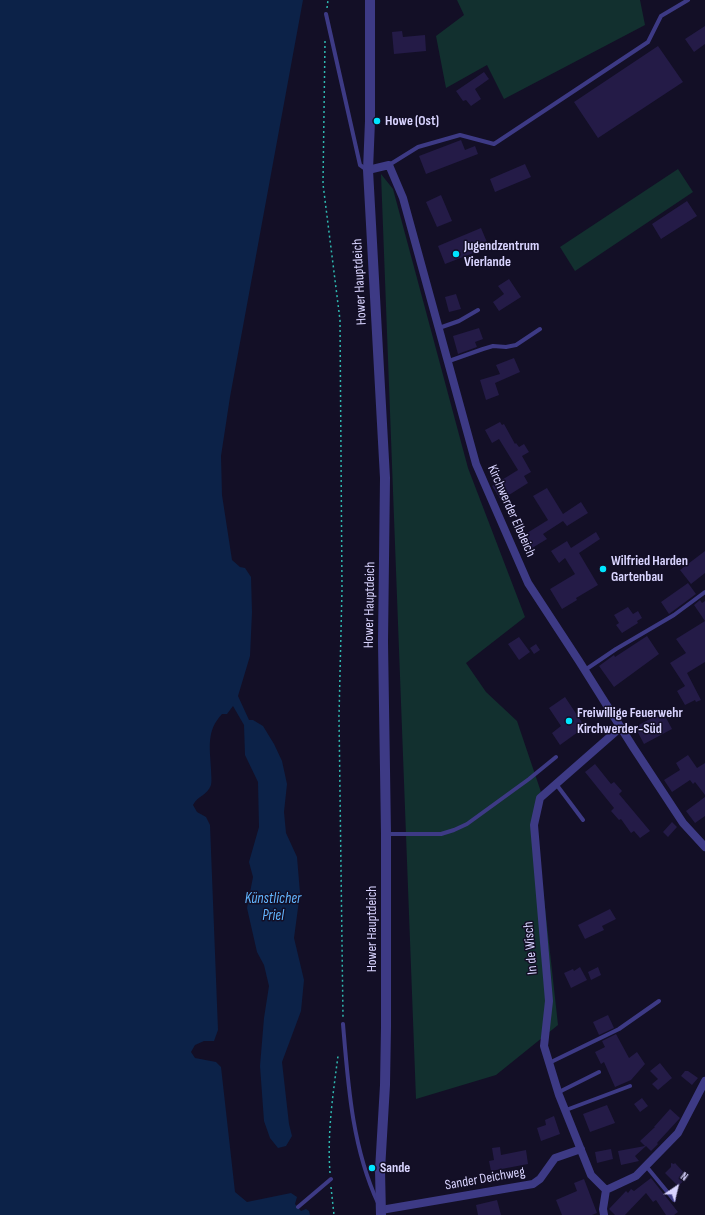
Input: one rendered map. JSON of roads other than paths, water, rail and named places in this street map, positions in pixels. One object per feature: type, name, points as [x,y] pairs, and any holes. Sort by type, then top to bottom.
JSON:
[{"type":"street","name":"Hower Hauptdeich","points":[[370,0],[370,121],[368,170],[385,478],[383,642],[386,834],[386,1027],[385,1085],[380,1150],[381,1212]]},
{"type":"street","points":[[368,170],[390,165]]},
{"type":"street","name":"Kirchwerder Elbdeich","points":[[390,165],[403,198],[449,361],[476,464],[528,583],[683,823],[705,847]]},
{"type":"street","name":"In de Wisch","points":[[606,1190],[591,1175],[559,1092],[544,1046],[549,1001],[534,825],[540,798],[620,727]]},
{"type":"street","points":[[604,1215],[603,1209],[606,1190],[636,1176],[678,1133],[705,1081]]},
{"type":"street","name":"Sander Deichweg","points":[[381,1212],[533,1184],[540,1179],[556,1158],[581,1150]]},
{"type":"lane","points":[[390,165],[418,147],[460,135],[494,144],[648,42],[661,16],[688,0]]},
{"type":"lane","points":[[326,14],[360,166],[368,170]]},
{"type":"lane","points":[[439,328],[459,321],[478,310]]},
{"type":"lane","points":[[449,361],[493,346],[506,348],[516,345],[540,329]]},
{"type":"lane","points":[[585,670],[616,649],[674,615],[705,592]]},
{"type":"lane","points":[[386,834],[441,834],[454,830],[467,824],[529,779],[556,757]]},
{"type":"lane","points":[[556,784],[583,820]]},
{"type":"lane","points":[[549,1063],[619,1029],[659,1000]]},
{"type":"lane","points":[[343,1024],[347,1070],[360,1155],[369,1185],[381,1212]]},
{"type":"lane","points":[[559,1092],[599,1072]]},
{"type":"lane","points":[[566,1110],[630,1086]]},
{"type":"lane","points":[[646,1166],[674,1200]]},
{"type":"lane","points":[[298,1207],[331,1180]]},
{"type":"water","name":"Künstlicher Priel","points":[[0,0],[303,0],[230,397],[221,456],[222,495],[232,560],[240,567],[245,568],[251,577],[252,612],[250,656],[238,696],[249,720],[253,720],[263,726],[282,761],[287,784],[284,812],[286,833],[297,857],[300,893],[294,938],[304,980],[301,1011],[282,1062],[289,1124],[292,1136],[286,1146],[278,1148],[270,1138],[264,1121],[260,1066],[264,1018],[269,986],[264,965],[257,952],[247,908],[253,877],[249,862],[259,827],[258,782],[245,755],[244,725],[233,706],[227,714],[222,714],[213,727],[210,740],[211,785],[193,805],[197,812],[206,817],[210,825],[218,1030],[214,1041],[204,1041],[195,1045],[191,1052],[195,1058],[216,1062],[221,1067],[235,1192],[247,1202],[291,1193],[297,1197],[295,1204],[301,1211],[306,1209],[309,1211],[310,1215],[0,1215]]},
{"type":"place","name":"Howe (Ost)","points":[[377,121]]},
{"type":"place","name":"Jugendzentrum Vierlande","points":[[456,254]]},
{"type":"place","name":"Wilfried Harden Gartenbau","points":[[603,569]]},
{"type":"place","name":"Freiwillige Feuerwehr Kirchwerder-Süd","points":[[569,721]]},
{"type":"place","name":"Sande","points":[[372,1168]]}]
